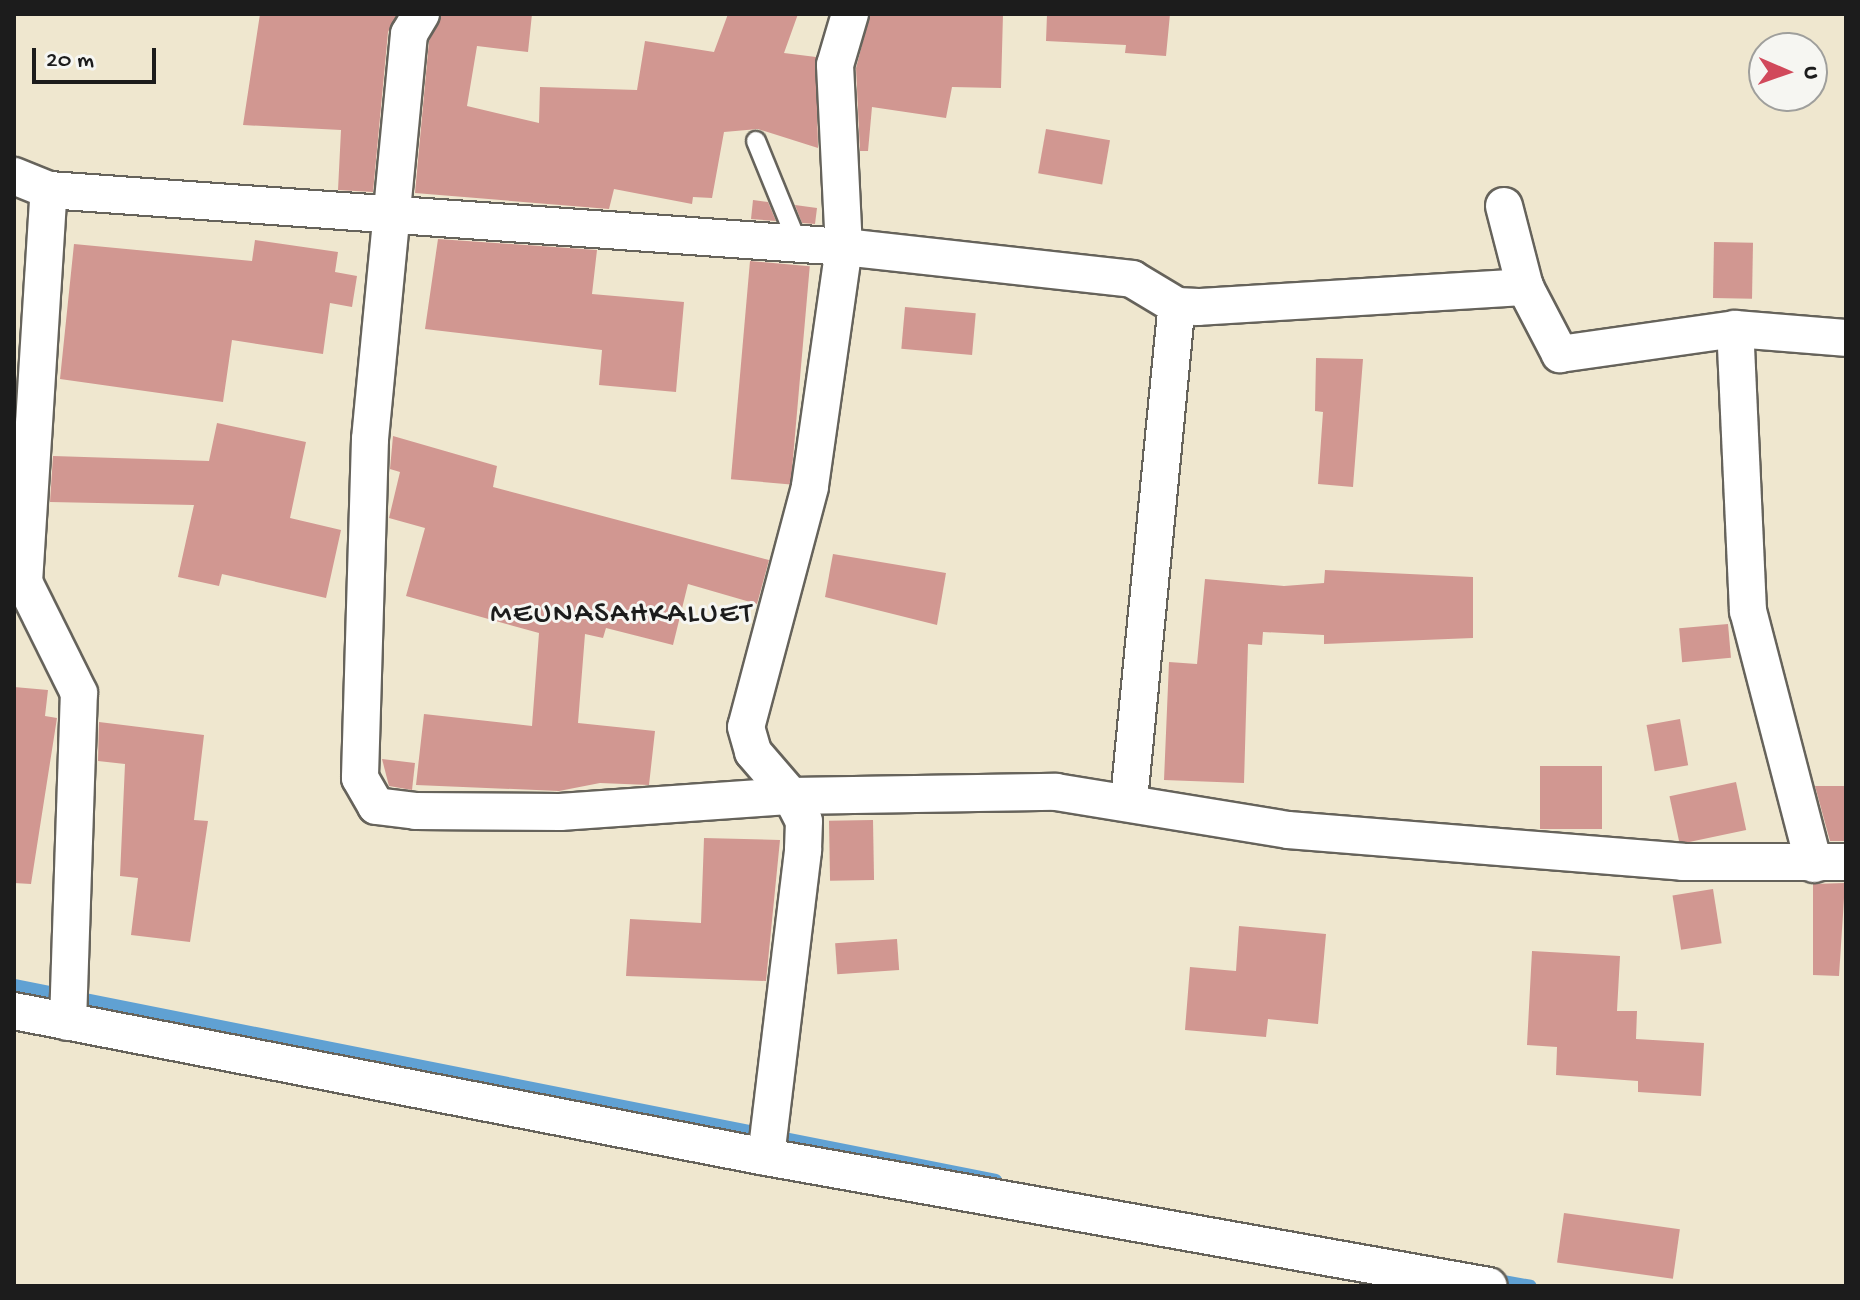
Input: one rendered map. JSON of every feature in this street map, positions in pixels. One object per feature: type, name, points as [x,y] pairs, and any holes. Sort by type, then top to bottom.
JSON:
[{"type":"street","points":[[421,14],[409,34],[370,439],[359,742],[366,795],[376,806],[415,811],[560,812],[791,796],[1056,792],[1129,800],[1288,830],[1683,862],[1830,863],[1748,611],[1735,329]]},
{"type":"street","points":[[770,1139],[781,991],[803,851],[804,821],[791,796],[753,752],[748,700],[810,487],[844,247],[835,65],[850,14]]},
{"type":"street","points":[[14,176],[49,190],[844,247],[1132,279],[1177,306],[1525,287]]},
{"type":"street","points":[[49,190],[24,582],[79,693],[70,1001]]},
{"type":"street","points":[[1504,206],[1525,287],[1560,354],[1735,329],[1846,338]]},
{"type":"street","points":[[1129,800],[1177,306]]},
{"type":"street","points":[[14,1011],[70,1001],[770,1139],[1489,1286]]},
{"type":"lane","points":[[756,141],[798,244]]},
{"type":"building","points":[[260,14],[397,14],[388,32],[373,192],[338,190],[341,130],[243,125]]},
{"type":"building","points":[[442,14],[532,14],[528,52],[477,46],[467,106],[539,123],[540,87],[637,90],[645,41],[714,52],[728,14],[798,14],[784,53],[816,57],[818,148],[758,129],[724,132],[712,198],[693,197],[692,204],[614,189],[609,209],[415,193],[429,41]]},
{"type":"building","points":[[870,14],[1003,14],[1001,88],[952,87],[946,118],[872,107],[868,151],[860,151],[856,68]]},
{"type":"building","points":[[1047,14],[1170,14],[1166,56],[1125,53],[1126,45],[1046,41]]},
{"type":"building","points":[[1046,129],[1110,140],[1102,185],[1038,173]]},
{"type":"building","points":[[753,200],[768,202],[776,221],[751,219]]},
{"type":"building","points":[[795,205],[817,208],[815,224],[802,223]]},
{"type":"building","points":[[438,239],[597,250],[592,294],[684,302],[676,392],[599,385],[602,350],[425,329]]},
{"type":"building","points":[[255,240],[338,252],[335,272],[357,276],[352,307],[330,303],[323,354],[232,340],[223,402],[60,379],[74,244],[252,261]]},
{"type":"building","points":[[1714,242],[1753,243],[1752,299],[1713,298]]},
{"type":"building","points":[[750,261],[810,266],[791,484],[731,479]]},
{"type":"building","points":[[905,307],[976,313],[972,355],[901,349]]},
{"type":"building","points":[[1316,358],[1363,359],[1353,487],[1318,484],[1323,412],[1315,411]]},
{"type":"building","points":[[217,423],[306,442],[290,518],[341,530],[326,598],[222,574],[219,586],[178,577],[194,505],[50,502],[53,456],[209,461]]},
{"type":"building","points":[[393,436],[497,466],[493,487],[769,560],[757,604],[688,584],[673,645],[606,628],[603,638],[585,634],[578,723],[655,731],[649,785],[600,783],[559,791],[416,785],[424,714],[532,726],[539,633],[406,596],[425,528],[389,518],[400,472],[390,469]]},
{"type":"building","points":[[833,554],[946,573],[937,625],[825,597]]},
{"type":"building","points":[[1325,570],[1473,577],[1473,638],[1324,644],[1324,635],[1263,632],[1262,645],[1248,644],[1244,783],[1164,780],[1169,662],[1197,664],[1205,579],[1284,586],[1324,583]]},
{"type":"building","points":[[1728,624],[1731,658],[1682,662],[1679,628]]},
{"type":"building","points":[[14,687],[48,690],[45,716],[57,718],[31,884],[14,883]]},
{"type":"building","points":[[1680,719],[1688,765],[1655,771],[1647,725]]},
{"type":"building","points":[[99,722],[204,735],[194,820],[208,821],[190,942],[131,935],[138,878],[120,876],[125,764],[98,761]]},
{"type":"building","points":[[382,759],[415,763],[412,790],[389,786]]},
{"type":"building","points":[[1540,766],[1602,766],[1602,829],[1540,829]]},
{"type":"building","points":[[1736,782],[1746,830],[1680,844],[1669,796]]},
{"type":"building","points":[[1815,786],[1846,786],[1846,841],[1830,841]]},
{"type":"building","points":[[873,820],[874,880],[830,881],[829,821]]},
{"type":"building","points":[[704,838],[780,840],[766,981],[626,976],[630,919],[701,923]]},
{"type":"building","points":[[1845,883],[1839,976],[1813,975],[1813,884]]},
{"type":"building","points":[[1713,889],[1722,943],[1681,950],[1673,895]]},
{"type":"building","points":[[1239,926],[1326,934],[1318,1024],[1268,1019],[1266,1037],[1185,1030],[1190,967],[1236,971]]},
{"type":"building","points":[[897,939],[899,970],[837,974],[835,943]]},
{"type":"building","points":[[1532,951],[1620,956],[1617,1011],[1637,1011],[1636,1039],[1704,1043],[1701,1096],[1638,1092],[1638,1081],[1556,1075],[1557,1047],[1527,1045]]},
{"type":"building","points":[[1564,1213],[1680,1229],[1673,1279],[1557,1263]]},
{"type":"waterway","points":[[14,985],[996,1180]]},
{"type":"waterway","points":[[1492,1279],[1530,1286]]},
{"type":"district","name":"MEUNASAHKALUET","points":[[622,616]]}]
